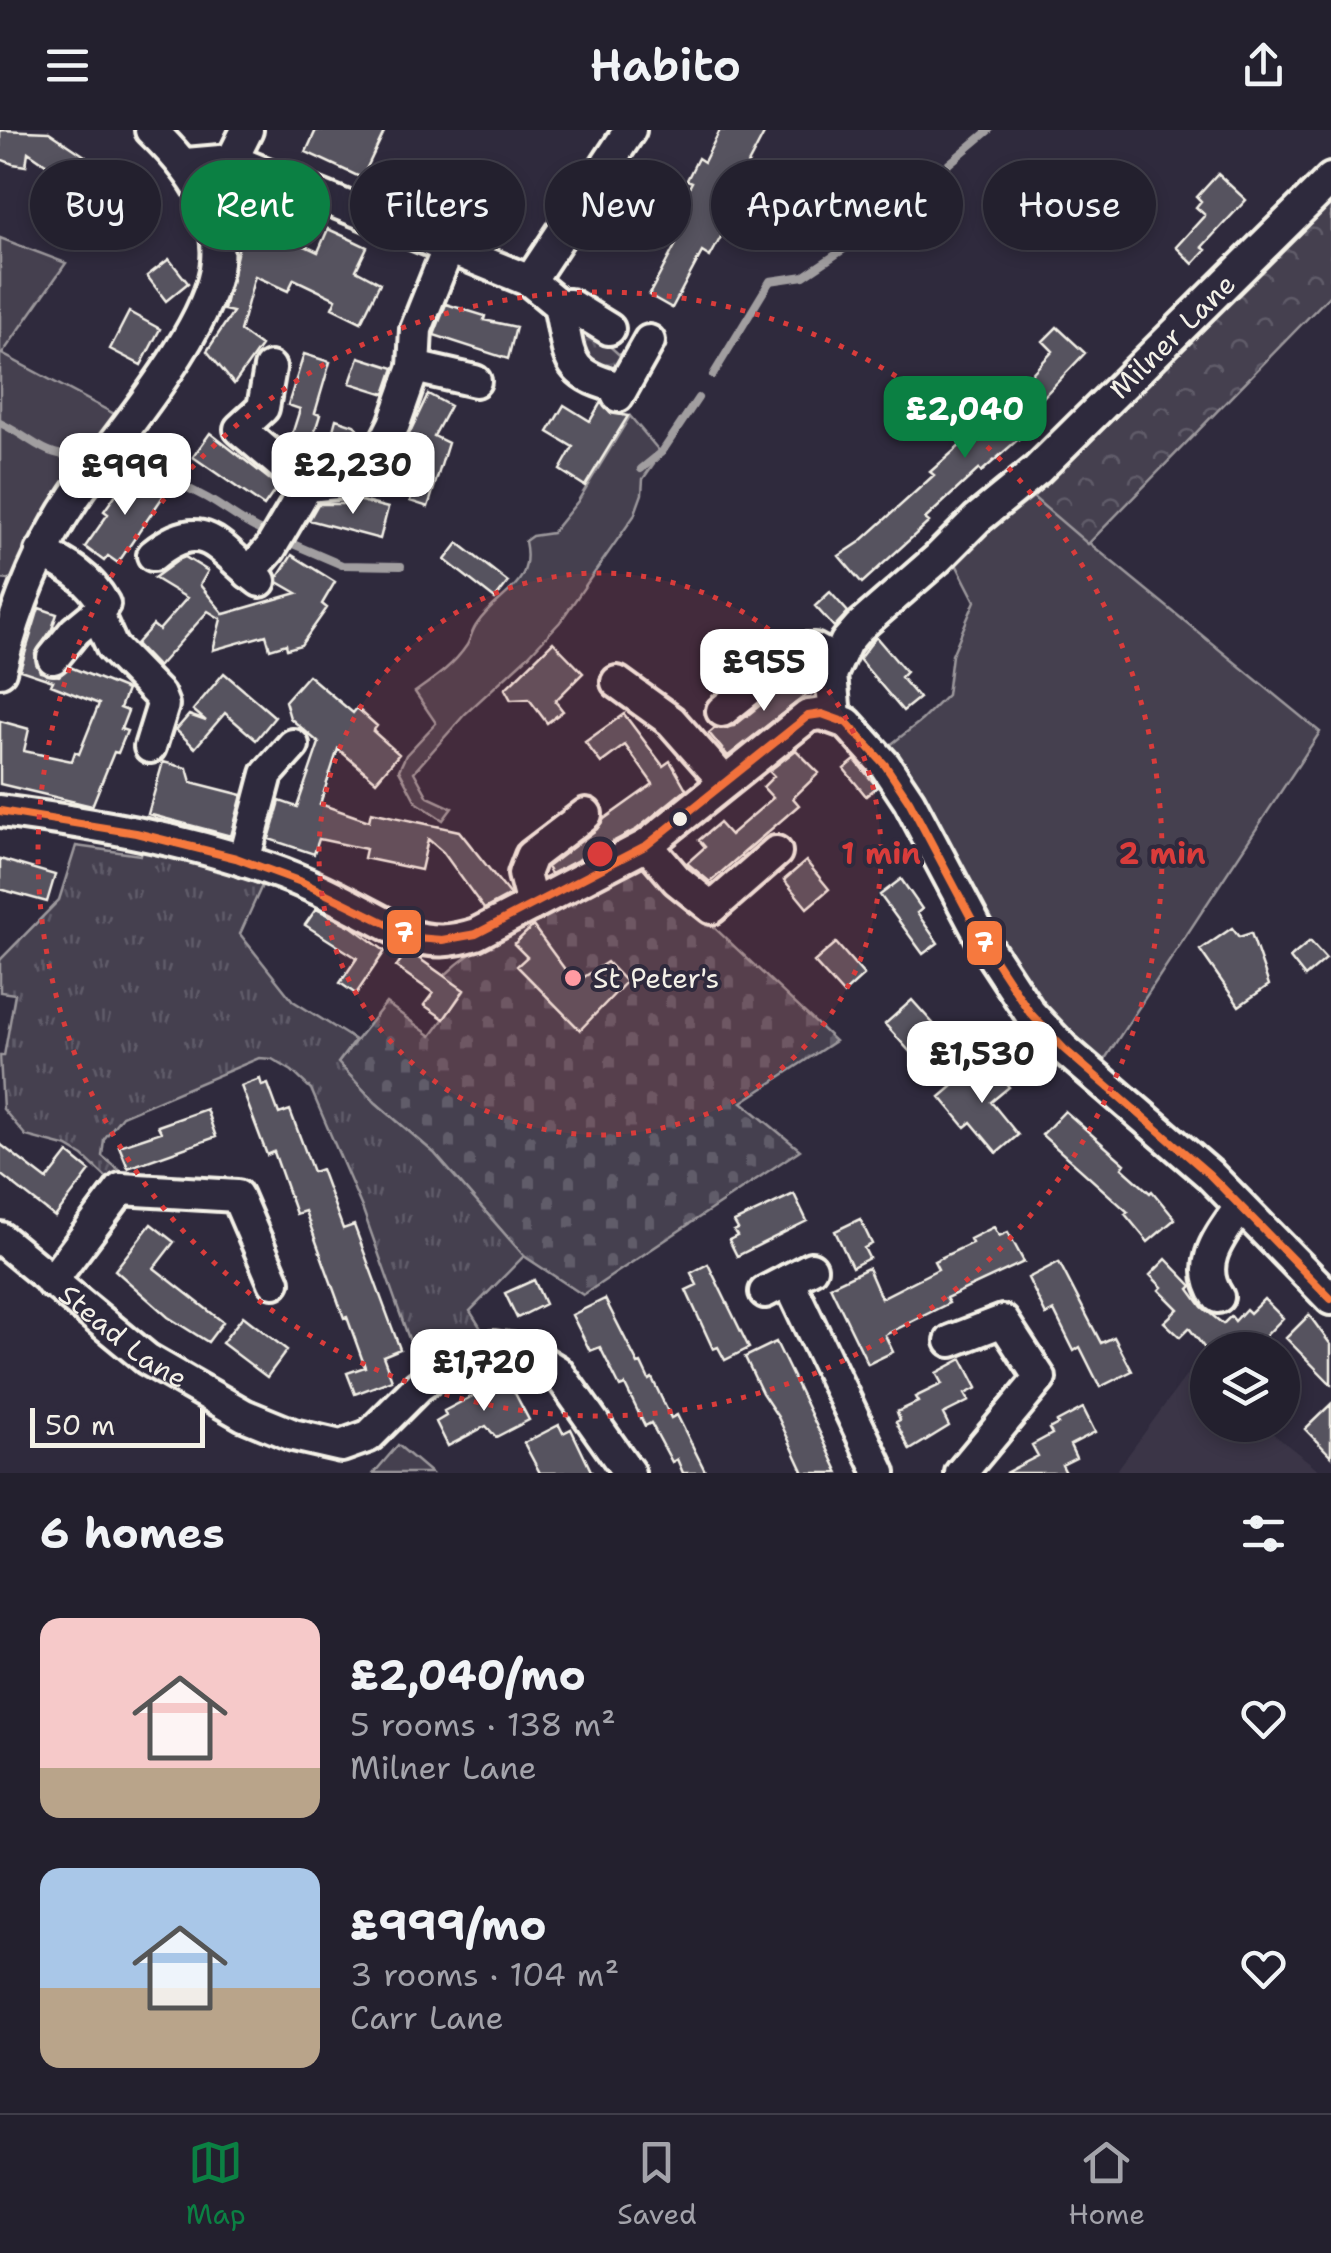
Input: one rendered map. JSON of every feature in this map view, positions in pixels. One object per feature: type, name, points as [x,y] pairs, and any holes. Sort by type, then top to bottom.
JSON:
[{"type":"street","points":[[150,130],[182,160]]},
{"type":"street","points":[[232,160],[248,130]]},
{"type":"street","points":[[530,281],[630,130]]},
{"type":"street","name":"Milner Lane","points":[[836,661],[859,628],[1037,470],[1331,179]]},
{"type":"street","points":[[0,671],[8,636],[40,552],[182,348],[210,291],[217,250]]},
{"type":"street","points":[[270,368],[264,408],[240,429],[307,486],[366,480],[394,424],[414,367],[416,329],[448,250]]},
{"type":"street","points":[[451,250],[530,281],[559,305],[570,305],[609,329]]},
{"type":"street","points":[[559,305],[566,350],[582,374],[594,382],[620,392],[649,341]]},
{"type":"street","points":[[414,367],[475,381]]},
{"type":"street","points":[[148,562],[182,536],[196,534],[254,577],[307,486]]},
{"type":"street","points":[[40,552],[69,566],[95,588],[104,604],[53,658]]},
{"type":"street","points":[[97,613],[112,646],[159,694],[163,705],[150,747]]},
{"type":"street","points":[[722,710],[800,649],[814,649],[836,661],[832,675],[835,716]]},
{"type":"street","points":[[618,682],[671,721],[724,782]]},
{"type":"street","points":[[0,811],[114,828],[244,860],[312,886],[408,935],[426,941],[456,940],[648,845],[808,716],[835,716],[857,732],[909,801],[986,946],[1030,1013],[1064,1049],[1136,1109],[1240,1207],[1331,1300]]},
{"type":"street","points":[[244,860],[267,774],[293,744]]},
{"type":"street","points":[[532,905],[524,874],[531,856],[586,814]]},
{"type":"street","points":[[648,845],[676,880],[712,908],[776,852]]},
{"type":"street","points":[[51,1282],[121,1189],[238,1196],[274,1282]]},
{"type":"street","points":[[1218,1297],[1210,1286],[1210,1254],[1240,1207]]},
{"type":"street","name":"Stead Lane","points":[[0,1238],[147,1359],[244,1415],[293,1435],[341,1446],[369,1436],[418,1386],[438,1372],[492,1347],[524,1351],[558,1371],[629,1473]]},
{"type":"street","points":[[788,1280],[880,1473]]},
{"type":"street","points":[[951,1341],[1003,1321],[1040,1378],[961,1473]]},
{"type":"shaded area","points":[[1190,1370],[1190,1442],[1284,1442],[1323,1473],[1115,1473]]},
{"type":"green space","points":[[1331,203],[1331,294],[1088,544],[1033,497]]},
{"type":"green space","points":[[0,238],[66,263],[2,354],[120,417],[19,581],[0,579]]},
{"type":"green space","points":[[574,314],[624,359],[614,374],[583,363]]},
{"type":"green space","points":[[630,416],[661,453],[643,479],[634,516],[560,622],[465,714],[414,772],[428,797],[452,808],[443,820],[416,802],[399,770],[406,755],[436,723],[415,692],[456,659],[475,626],[513,588],[525,569],[525,541],[552,533],[578,501]]},
{"type":"green space","points":[[1033,497],[1320,732],[1101,1065],[1046,1008],[1006,947],[922,792],[889,746],[947,695],[952,655],[975,601],[954,560]]},
{"type":"green space","points":[[76,846],[141,855],[144,846],[264,881],[240,934],[293,1001],[355,1040],[338,1063],[376,1103],[434,1153],[524,1256],[470,1311],[487,1338],[446,1352],[417,1372],[413,1350],[363,1210],[311,1089],[272,1059],[259,1058],[122,1116],[104,1139],[102,1156],[128,1177],[111,1182],[68,1147],[26,1136],[3,1109],[0,1056],[4,1056],[15,994],[0,992],[0,960],[59,900]]},
{"type":"green space","points":[[654,859],[704,918],[835,1041],[742,1102],[800,1150],[583,1295],[524,1256],[434,1153],[376,1103],[338,1063],[386,1003],[431,1036],[464,991],[444,976],[467,956],[518,925]]},
{"type":"green space","points":[[398,1445],[431,1473],[374,1473]]},
{"type":"building","points":[[0,130],[49,132],[85,156],[82,160],[40,160],[28,152],[26,166],[0,159]]},
{"type":"building","points":[[316,130],[385,130],[371,160],[350,160],[350,172],[306,152]]},
{"type":"building","points":[[720,130],[766,130],[750,160],[711,160],[714,250],[710,257],[702,252],[672,308],[649,295],[673,250],[691,250],[691,172],[698,158],[704,162]]},
{"type":"building","points":[[1218,174],[1246,200],[1202,247],[1206,250],[1193,264],[1176,247],[1205,215],[1196,207],[1201,201],[1197,197]]},
{"type":"building","points":[[330,230],[350,239],[350,250],[366,250],[356,270],[380,283],[361,322],[332,308],[336,299],[294,279],[288,291],[255,276],[240,331],[261,346],[234,384],[207,351],[233,312],[224,310],[238,250],[330,250]]},
{"type":"building","points":[[169,259],[188,283],[166,301],[147,276]]},
{"type":"building","points":[[446,304],[485,316],[484,320],[516,327],[508,359],[434,335]]},
{"type":"building","points":[[129,312],[160,329],[141,365],[110,349]]},
{"type":"building","points":[[1057,327],[1085,353],[1031,410],[1042,423],[981,472],[979,469],[925,519],[929,522],[862,583],[839,556],[860,542],[934,475],[930,472],[1029,385],[1025,381],[1053,351],[1043,341]]},
{"type":"building","points":[[304,354],[330,362],[315,413],[320,415],[306,446],[290,441],[300,409],[288,405]]},
{"type":"building","points":[[359,357],[394,368],[385,394],[350,383]]},
{"type":"building","points":[[428,394],[450,406],[434,436],[448,443],[428,507],[410,501],[417,478],[392,470]]},
{"type":"building","points":[[601,402],[610,413],[628,416],[585,486],[560,470],[573,447],[548,432],[564,405],[590,421]]},
{"type":"building","points":[[336,419],[354,425],[367,437],[349,463],[343,463],[328,449]]},
{"type":"building","points":[[210,433],[278,486],[264,506],[193,457]]},
{"type":"building","points":[[141,475],[166,492],[118,563],[108,556],[104,561],[85,547],[128,477],[136,482]]},
{"type":"building","points":[[357,500],[388,508],[380,539],[309,520],[318,504]]},
{"type":"building","points":[[458,543],[508,582],[495,599],[445,560]]},
{"type":"building","points":[[292,555],[335,582],[322,604],[327,608],[301,645],[270,649],[266,635],[213,650],[221,619],[208,611],[158,667],[136,644],[153,625],[159,630],[187,598],[154,578],[180,559],[185,557],[208,571],[200,585],[224,614],[297,593],[278,582]]},
{"type":"building","points":[[830,592],[848,612],[834,627],[815,606]]},
{"type":"building","points":[[39,608],[57,614],[35,654],[40,672],[59,676],[70,667],[127,690],[120,708],[128,711],[121,729],[127,731],[92,806],[0,784],[0,721],[29,729],[24,751],[72,761],[75,752],[79,754],[99,704],[20,670]]},
{"type":"building","points":[[876,637],[906,672],[901,677],[919,698],[903,711],[859,659]]},
{"type":"building","points":[[553,642],[583,673],[555,701],[563,711],[547,723],[529,699],[511,700],[505,689]]},
{"type":"building","points":[[807,668],[813,675],[814,689],[728,756],[709,733],[715,728],[734,726]]},
{"type":"building","points":[[224,673],[275,717],[256,740],[225,713],[195,748],[176,730],[189,715],[206,721],[193,710]]},
{"type":"building","points":[[308,675],[353,713],[357,708],[377,726],[373,731],[399,754],[376,781],[338,749],[320,804],[369,821],[371,812],[459,831],[510,895],[484,909],[443,852],[428,839],[421,870],[364,858],[366,849],[319,839],[314,854],[269,839],[280,801],[297,807],[319,743],[290,718],[285,701]]},
{"type":"building","points":[[624,714],[663,766],[670,761],[686,789],[637,829],[551,874],[547,867],[653,784],[625,745],[601,763],[585,742]]},
{"type":"building","points":[[796,750],[819,773],[793,798],[799,805],[710,882],[687,863],[705,847],[699,840],[719,823],[730,835],[773,798],[763,787],[774,776],[769,771]]},
{"type":"building","points":[[855,760],[877,787],[866,796],[844,769]]},
{"type":"building","points":[[163,762],[187,768],[191,782],[242,795],[231,836],[148,814]]},
{"type":"building","points":[[0,859],[55,875],[47,902],[0,889]]},
{"type":"building","points":[[806,861],[829,889],[807,908],[784,880]]},
{"type":"building","points":[[901,879],[922,909],[917,913],[938,943],[923,954],[880,895]]},
{"type":"building","points":[[316,909],[352,927],[385,951],[356,994],[340,983],[357,958],[305,925]]},
{"type":"building","name":"St Peter's","points":[[533,926],[575,983],[607,962],[626,982],[580,1030],[517,966],[527,957],[514,944]]},
{"type":"building","points":[[1232,928],[1239,937],[1251,933],[1269,985],[1239,1006],[1200,950]]},
{"type":"building","points":[[1310,941],[1326,959],[1305,977],[1290,958]]},
{"type":"building","points":[[836,943],[864,975],[843,994],[814,962]]},
{"type":"building","points":[[405,954],[417,957],[464,990],[444,1019],[424,1005],[433,993],[396,967]]},
{"type":"building","points":[[912,1000],[947,1039],[920,1063],[885,1024]]},
{"type":"building","points":[[989,1063],[1009,1087],[991,1102],[1018,1135],[997,1153],[971,1122],[965,1127],[940,1097]]},
{"type":"building","points":[[260,1079],[262,1086],[268,1084],[279,1114],[290,1110],[313,1172],[321,1169],[343,1229],[354,1225],[400,1349],[383,1356],[392,1380],[355,1394],[347,1373],[365,1367],[347,1317],[344,1318],[305,1211],[296,1214],[274,1152],[267,1155],[241,1086]]},
{"type":"building","points":[[206,1109],[216,1137],[128,1168],[119,1146],[161,1132],[158,1126]]},
{"type":"building","points":[[1065,1111],[1125,1164],[1122,1168],[1152,1191],[1175,1219],[1148,1242],[1125,1214],[1128,1212],[1042,1135]]},
{"type":"building","points":[[0,1144],[47,1180],[68,1153],[90,1171],[55,1217],[0,1174]]},
{"type":"building","points":[[794,1194],[807,1221],[737,1256],[729,1240],[737,1236],[734,1222]]},
{"type":"building","points":[[860,1219],[872,1244],[864,1248],[869,1258],[852,1267],[835,1231]]},
{"type":"building","points":[[151,1224],[174,1242],[154,1268],[223,1322],[208,1342],[168,1317],[115,1270]]},
{"type":"building","points":[[994,1227],[999,1236],[1008,1232],[1024,1262],[946,1298],[949,1303],[885,1335],[893,1352],[868,1364],[830,1286],[868,1268],[881,1298],[938,1269],[934,1261],[972,1243],[970,1239]]},
{"type":"building","points":[[1166,1259],[1192,1286],[1189,1289],[1202,1307],[1223,1324],[1231,1316],[1235,1321],[1246,1309],[1250,1313],[1264,1299],[1283,1318],[1269,1332],[1192,1332],[1189,1328],[1180,1337],[1164,1322],[1178,1309],[1150,1275]]},
{"type":"building","points":[[1059,1262],[1101,1343],[1114,1337],[1132,1371],[1100,1387],[1080,1347],[1074,1351],[1054,1311],[1046,1315],[1028,1278]]},
{"type":"building","points":[[708,1264],[749,1348],[725,1360],[718,1347],[713,1349],[686,1290],[697,1285],[691,1273]]},
{"type":"building","points":[[534,1280],[545,1304],[517,1318],[505,1293]]},
{"type":"building","points":[[605,1299],[638,1364],[641,1363],[649,1380],[652,1378],[671,1418],[677,1415],[706,1473],[683,1473],[677,1459],[672,1462],[651,1423],[645,1426],[625,1385],[620,1387],[600,1347],[590,1351],[572,1315]]},
{"type":"building","points":[[1309,1315],[1331,1345],[1331,1384],[1300,1352],[1300,1332],[1292,1332]]},
{"type":"building","points":[[243,1316],[287,1350],[267,1377],[222,1343]]},
{"type":"building","points":[[776,1342],[839,1473],[804,1473],[778,1417],[762,1393],[745,1357]]},
{"type":"building","points":[[962,1359],[977,1388],[965,1394],[969,1401],[943,1414],[949,1426],[910,1450],[896,1422],[900,1420],[897,1412],[918,1402],[915,1397],[942,1384],[936,1373]]},
{"type":"building","points":[[507,1378],[529,1420],[496,1437],[486,1426],[448,1446],[436,1422],[446,1416],[444,1411]]},
{"type":"building","points":[[1331,1404],[1331,1456],[1305,1429]]},
{"type":"building","points":[[1083,1408],[1095,1432],[1070,1445],[1076,1458],[1062,1465],[1066,1473],[1005,1473],[1038,1456],[1032,1445],[1052,1434],[1049,1429],[1057,1422]]},
{"type":"building","points":[[559,1425],[563,1433],[571,1429],[592,1473],[540,1473],[524,1443]]},
{"type":"waterway","points":[[713,375],[770,281],[804,276],[862,237],[989,130]]},
{"type":"waterway","points":[[641,469],[662,452],[698,398]]},
{"type":"waterway","points":[[0,423],[53,453],[94,454]]},
{"type":"waterway","points":[[135,466],[198,493],[268,534]]},
{"type":"waterway","points":[[286,541],[342,565],[401,566]]},
{"type":"transit line","name":"7","points":[[0,811],[136,833],[236,858],[304,883],[416,938],[442,940],[476,934],[647,845],[808,716],[822,714],[847,723],[885,765],[909,801],[986,946],[1030,1013],[1064,1049],[1209,1174],[1331,1299]]},
{"type":"place","name":"St Peter's","points":[[573,978]]}]
